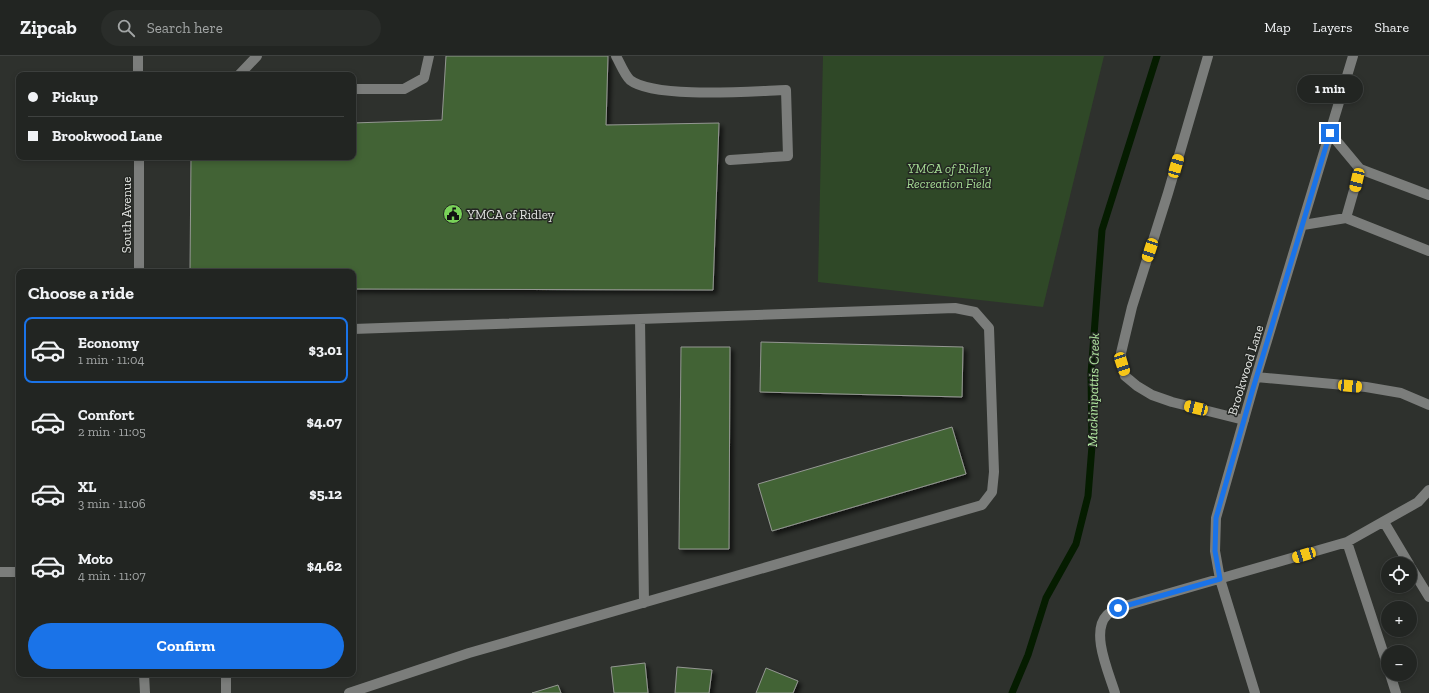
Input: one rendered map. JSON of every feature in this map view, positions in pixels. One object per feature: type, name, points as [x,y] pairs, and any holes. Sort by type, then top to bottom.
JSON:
[{"type":"street","points":[[138,56],[138,72]]},
{"type":"street","points":[[242,72],[257,56]]},
{"type":"street","points":[[356,89],[404,89],[424,78],[429,56]]},
{"type":"street","points":[[616,56],[629,79],[640,86],[692,93],[786,90],[788,156],[730,160]]},
{"type":"street","points":[[1208,56],[1168,193],[1132,307],[1121,353],[1121,359],[1125,376],[1137,386],[1152,395],[1172,402],[1244,420]]},
{"type":"street","name":"Brookwood Lane","points":[[1255,693],[1220,579],[1215,551],[1216,518],[1256,378],[1353,56]]},
{"type":"street","points":[[1330,133],[1360,169],[1429,195]]},
{"type":"street","name":"South Avenue","points":[[139,160],[140,269]]},
{"type":"street","points":[[1346,218],[1360,169]]},
{"type":"street","points":[[1303,225],[1346,218],[1429,251]]},
{"type":"street","points":[[349,693],[469,653],[982,505],[992,492],[994,472],[989,328],[975,312],[955,308],[356,329]]},
{"type":"street","points":[[640,319],[644,603]]},
{"type":"street","points":[[1256,378],[1366,387],[1401,393],[1429,405]]},
{"type":"street","points":[[1115,693],[1102,652],[1100,636],[1102,624],[1108,615],[1118,608],[1346,542],[1418,502],[1429,490]]},
{"type":"street","points":[[1384,522],[1405,557]]},
{"type":"street","points":[[1346,542],[1381,646]]},
{"type":"street","points":[[0,572],[16,572]]},
{"type":"street","points":[[1417,577],[1429,597]]},
{"type":"street","points":[[144,677],[145,693]]},
{"type":"street","points":[[226,677],[226,693]]},
{"type":"street","points":[[1392,681],[1396,693]]},
{"type":"green space","name":"YMCA of Ridley Recreation Field","points":[[823,56],[1104,56],[1043,307],[818,282]]},
{"type":"building","name":"YMCA of Ridley","points":[[446,56],[608,56],[606,125],[719,123],[713,290],[356,289],[356,269],[190,269],[191,160],[356,160],[356,123],[442,120]]},
{"type":"building","points":[[761,342],[963,347],[962,397],[760,392]]},
{"type":"building","points":[[681,347],[730,347],[729,549],[679,549]]},
{"type":"building","points":[[952,427],[966,474],[772,531],[758,484]]},
{"type":"building","points":[[645,663],[648,693],[614,693],[611,667]]},
{"type":"building","points":[[677,667],[712,670],[709,693],[675,693]]},
{"type":"building","points":[[766,668],[798,681],[793,693],[756,693]]},
{"type":"building","points":[[558,685],[561,693],[532,693]]},
{"type":"waterway","name":"Muckinipattis Creek","points":[[1012,693],[1028,655],[1046,598],[1076,544],[1088,496],[1092,446],[1091,374],[1102,230],[1157,56]]},
{"type":"place","name":"YMCA of Ridley","points":[[453,214]]},
{"type":"route","points":[[1118,608],[1220,579],[1215,551],[1216,518],[1252,392],[1330,133]]}]
